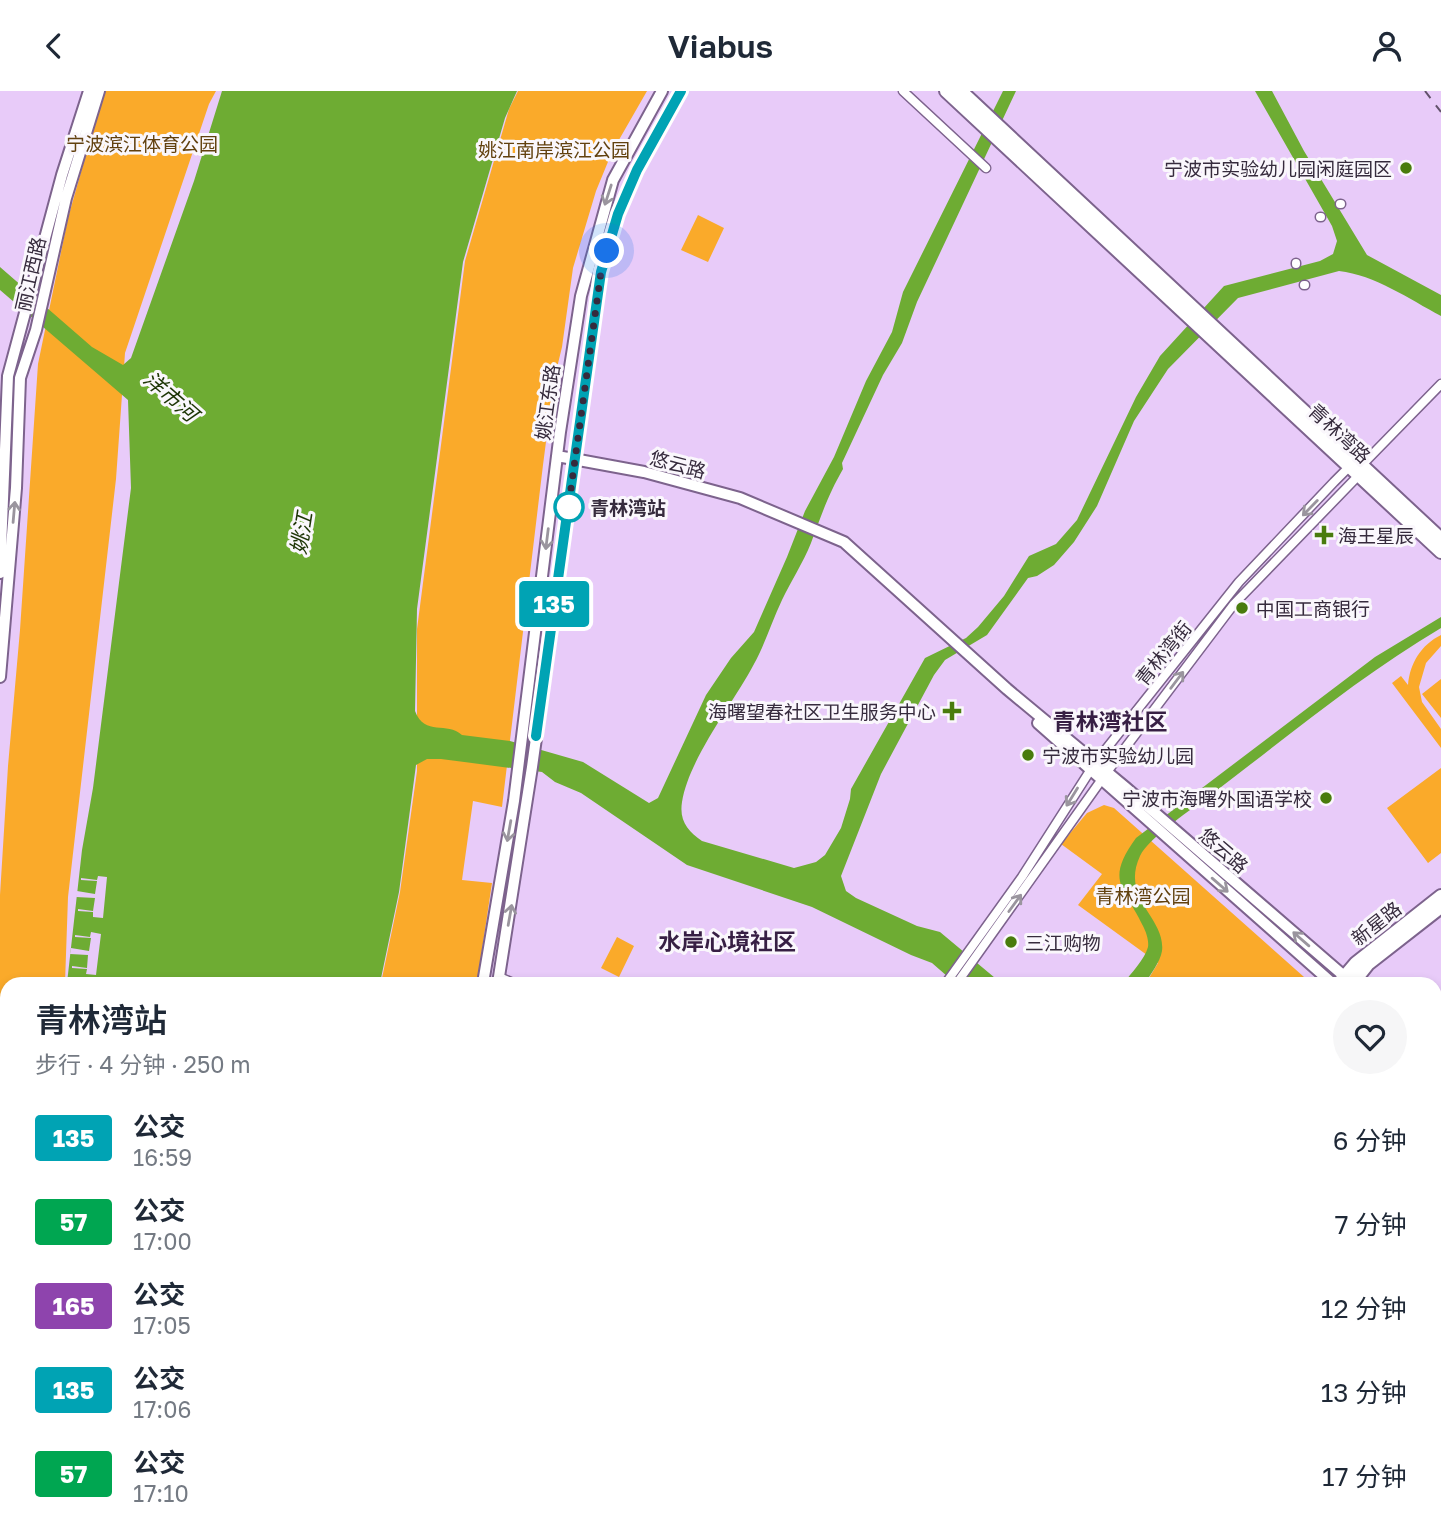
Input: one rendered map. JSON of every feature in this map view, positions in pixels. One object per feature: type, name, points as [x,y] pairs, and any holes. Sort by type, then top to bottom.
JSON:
[{"type":"main road","name":"丽江西路","points":[[0,573],[9,392],[20,377],[36,330],[41,282],[62,175],[89,91]]},
{"type":"main road","name":"丽江西路","points":[[0,677],[16,488],[9,392],[4,375],[41,282],[99,91]]},
{"type":"main road","name":"姚江东路","points":[[484,977],[519,764],[557,456],[580,296],[613,180],[662,91]]},
{"type":"main road","name":"姚江东路","points":[[499,977],[532,767],[601,272],[618,214],[637,170],[681,91]]},
{"type":"main road","points":[[946,91],[973,117],[999,134]]},
{"type":"main road","points":[[961,91],[999,134]]},
{"type":"main road","name":"青林湾路","points":[[999,134],[1217,337],[1441,552]]},
{"type":"main road","points":[[4,375],[20,377]]},
{"type":"main road","name":"悠云路","points":[[557,456],[644,472],[740,498],[844,542],[1006,689],[1044,729],[1092,766],[1342,977]]},
{"type":"main road","name":"青林湾路","points":[[1356,470],[1441,539]]},
{"type":"main road","name":"悠云路","points":[[1173,836],[1326,977]]},
{"type":"main road","name":"新星路","points":[[1351,977],[1368,953],[1441,896]]},
{"type":"main road","name":"新星路","points":[[1354,977],[1441,907]]},
{"type":"street","points":[[903,91],[986,168]]},
{"type":"street","name":"青林湾街","points":[[971,956],[1092,766],[1239,582],[1441,384]]},
{"type":"street","name":"青林湾街","points":[[971,956],[1234,604],[1356,470]]},
{"type":"street","points":[[955,977],[971,956]]},
{"type":"green space","name":"宁波滨江体育公园","points":[[104,91],[216,91],[209,104],[125,353],[116,479],[68,897],[65,977],[0,977],[0,895],[38,364],[68,218]]},
{"type":"green space","name":"姚江南岸滨江公园","points":[[518,91],[647,91],[612,152],[596,191],[573,268],[562,347],[554,380],[502,807],[473,801],[462,880],[492,883],[478,977],[382,977],[400,892],[417,771],[417,629],[465,261],[509,109]]},
{"type":"green space","points":[[698,215],[724,228],[708,262],[681,250]]},
{"type":"green space","points":[[1441,635],[1441,646],[1426,663],[1419,687],[1422,702],[1441,729],[1441,748],[1392,683],[1401,676],[1408,685],[1411,669],[1418,655]]},
{"type":"green space","points":[[1441,679],[1441,718],[1422,694]]},
{"type":"green space","points":[[1441,768],[1441,853],[1428,863],[1387,808]]},
{"type":"green space","name":"青林湾公园","points":[[1104,805],[1114,808],[1304,977],[1150,977],[1158,963],[1078,905],[1102,874],[1061,844],[1087,813]]},
{"type":"green space","points":[[617,937],[634,946],[619,977],[601,968]]},
{"type":"water","points":[[222,91],[517,91],[505,118],[463,262],[417,609],[415,711],[424,724],[430,726],[450,729],[462,735],[510,741],[583,762],[649,803],[658,798],[706,695],[731,658],[754,632],[805,511],[834,457],[866,381],[892,332],[903,292],[1003,91],[1016,91],[917,302],[902,343],[883,375],[842,463],[843,469],[808,550],[782,600],[758,656],[702,750],[686,785],[682,815],[689,829],[702,841],[794,868],[816,862],[825,855],[841,828],[851,789],[925,658],[966,638],[1004,596],[1029,556],[1056,544],[1077,520],[1136,397],[1160,356],[1224,286],[1320,261],[1333,254],[1337,241],[1332,226],[1255,91],[1272,91],[1304,151],[1367,255],[1441,295],[1441,316],[1366,277],[1339,271],[1238,298],[1168,369],[1134,421],[1097,506],[1074,542],[1054,565],[1037,576],[1028,578],[987,635],[945,660],[934,675],[881,774],[841,876],[846,891],[856,898],[917,926],[940,932],[994,977],[948,977],[932,963],[812,907],[687,865],[581,793],[555,782],[542,772],[427,759],[416,765],[399,892],[381,977],[68,977],[82,850],[93,788],[131,488],[128,400],[0,290],[0,267],[92,347],[123,365],[131,358],[194,181]]},
{"type":"water","points":[[1441,617],[1441,628],[1324,708],[1173,823],[1145,849],[1135,871],[1136,884],[1139,896],[1157,928],[1162,951],[1149,977],[1129,977],[1148,947],[1145,931],[1124,893],[1119,875],[1126,853],[1136,838],[1375,657]]},
{"type":"pier","points":[[98,876],[107,877],[103,918],[93,917],[93,912],[78,911],[93,911],[95,898],[76,897],[77,891],[95,894],[97,881],[81,878],[97,880]]},
{"type":"pier","points":[[91,932],[101,934],[96,975],[86,974],[87,969],[72,968],[87,968],[88,955],[70,954],[71,948],[89,951],[91,938],[75,935],[90,937]]},
{"type":"railway","points":[[1425,91],[1441,112]]},
{"type":"bus line","name":"135","points":[[536,736],[601,272],[618,214],[637,170],[681,91]]},
{"type":"place","name":"宁波市实验幼儿园闲庭园区","points":[[1406,168]]},
{"type":"place","name":"青林湾站","points":[[569,507]]},
{"type":"place","name":"海王星辰","points":[[1324,535]]},
{"type":"place","name":"中国工商银行","points":[[1242,608]]},
{"type":"place","name":"海曙望春社区卫生服务中心","points":[[952,711]]},
{"type":"place","name":"宁波市实验幼儿园","points":[[1028,755]]},
{"type":"place","name":"宁波市海曙外国语学校","points":[[1326,798]]},
{"type":"place","name":"三江购物","points":[[1011,942]]},
{"type":"district","name":"青林湾社区","points":[[1110,721]]},
{"type":"district","name":"水岸心境社区","points":[[727,941]]},
{"type":"route","points":[[569,507],[568,510],[601,272],[607,251]]},
{"type":"water label","name":"洋市河","points":[[171,396]]},
{"type":"water label","name":"姚江","points":[[301,533]]}]
